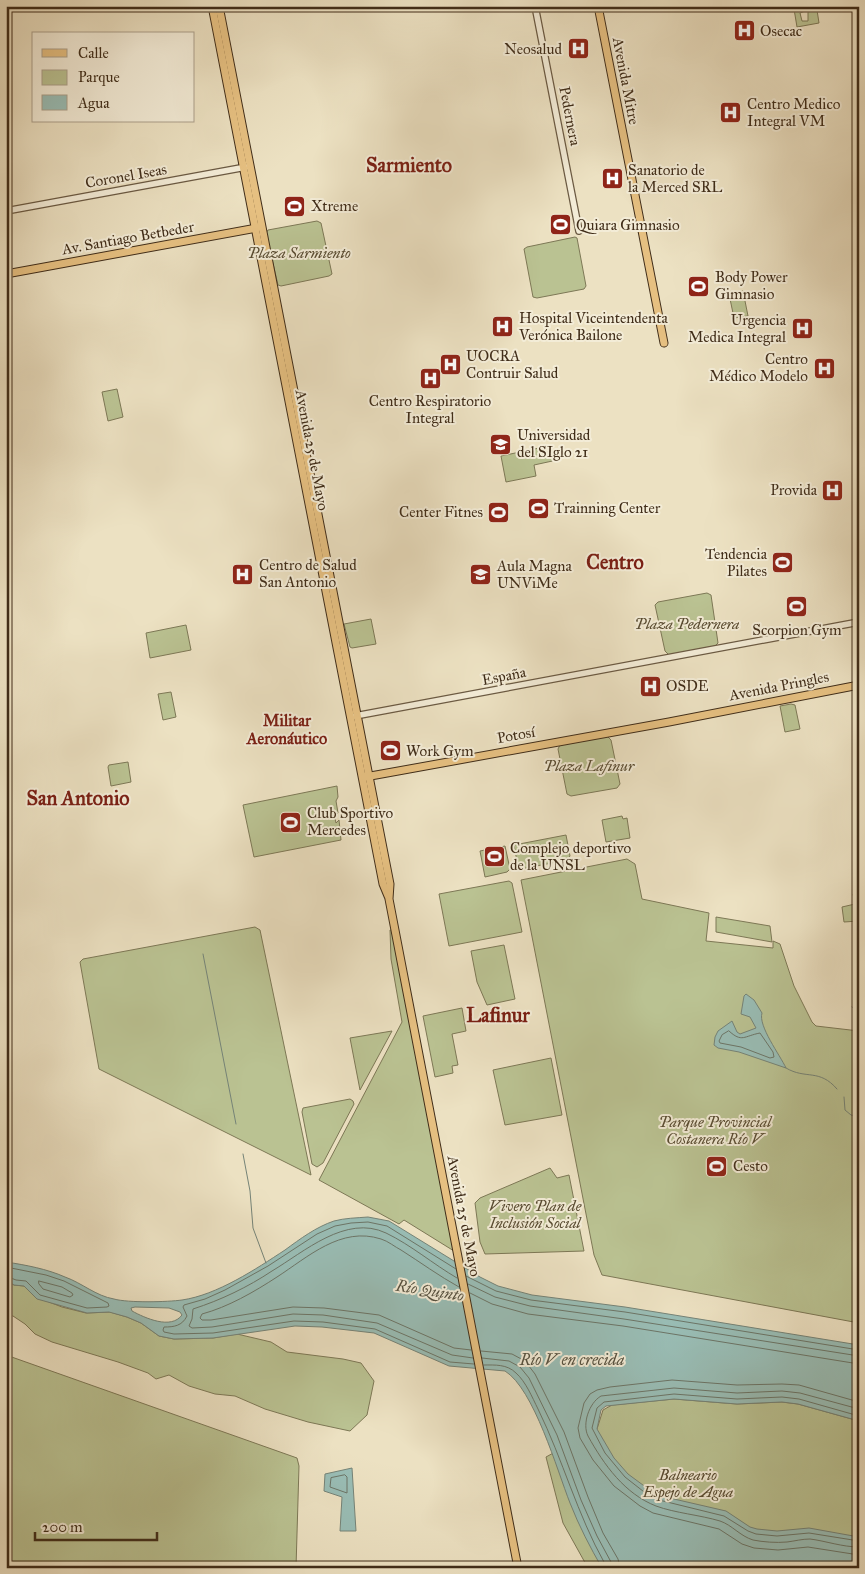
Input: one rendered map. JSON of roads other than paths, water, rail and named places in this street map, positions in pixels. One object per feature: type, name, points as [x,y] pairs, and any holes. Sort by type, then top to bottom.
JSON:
[{"type":"main road","name":"Avenida 25 de Mayo","points":[[212,6],[254,229],[342,656]]},
{"type":"main road","name":"Avenida 25 de Mayo","points":[[219,6],[263,228],[353,716],[390,884],[389,899],[518,1568]]},
{"type":"main road","name":"Avenida Mitre","points":[[598,6],[664,343]]},
{"type":"main road","name":"Av. Santiago Betbeder","points":[[6,274],[263,228]]},
{"type":"main road","name":"Avenida Pringles","points":[[674,721],[859,685]]},
{"type":"main road","name":"Potosí","points":[[365,777],[674,721]]},
{"type":"street","name":"Pedernera","points":[[536,6],[579,231]]},
{"type":"street","name":"Coronel Iseas","points":[[6,211],[250,166]]},
{"type":"street","name":"España","points":[[353,716],[859,622]]},
{"type":"water","points":[[746,994],[754,1000],[762,1013],[766,1033],[786,1068],[739,1052],[718,1048],[714,1045],[718,1031],[732,1021],[737,1032],[740,1034],[756,1028],[750,1017],[741,1014]]},
{"type":"water","name":"Río V en crecida","points":[[368,1217],[389,1221],[498,1286],[532,1295],[625,1307],[859,1345],[859,1421],[798,1404],[782,1402],[737,1404],[674,1399],[606,1406],[601,1410],[597,1429],[614,1458],[628,1474],[651,1491],[661,1496],[726,1511],[750,1527],[757,1529],[777,1531],[809,1528],[859,1537],[859,1568],[602,1568],[573,1512],[544,1431],[535,1412],[516,1380],[505,1371],[449,1366],[374,1333],[322,1327],[295,1326],[213,1338],[174,1339],[159,1336],[141,1323],[127,1317],[109,1312],[87,1313],[37,1299],[24,1286],[14,1285],[6,1280],[6,1262],[51,1272],[114,1299],[148,1302],[182,1300],[209,1293],[236,1280],[327,1224],[342,1219]],"holes":[[[131,1308],[169,1308],[180,1312],[182,1315],[171,1322],[165,1322],[137,1314]]]},
{"type":"water","points":[[352,1468],[356,1531],[340,1531],[342,1497],[324,1491],[325,1474]]},
{"type":"waterway","points":[[203,954],[236,1124]]},
{"type":"waterway","points":[[852,1007],[859,1011]]},
{"type":"waterway","points":[[786,1068],[818,1076],[837,1089]]},
{"type":"waterway","points":[[844,1097],[845,1110],[851,1115],[859,1117]]},
{"type":"waterway","points":[[243,1154],[250,1191],[253,1228],[266,1263]]},
{"type":"place","name":"Osecac","points":[[744,31]]},
{"type":"place","name":"Neosalud","points":[[578,49]]},
{"type":"place","name":"Centro Medico Integral VM","points":[[731,113]]},
{"type":"place","name":"Sanatorio de la Merced SRL","points":[[612,179]]},
{"type":"place","name":"Xtreme","points":[[295,206]]},
{"type":"place","name":"Quiara Gimnasio","points":[[560,225]]},
{"type":"place","name":"Body Power Gimnasio","points":[[699,286]]},
{"type":"place","name":"Hospital Viceintendenta Verónica Bailone","points":[[503,327]]},
{"type":"place","name":"Urgencia Medica Integral","points":[[802,329]]},
{"type":"place","name":"UOCRA Contruir Salud","points":[[450,365]]},
{"type":"place","name":"Centro Médico Modelo","points":[[824,368]]},
{"type":"place","name":"Centro Respiratorio Integral","points":[[430,378]]},
{"type":"place","name":"Universidad del SIglo 21","points":[[501,444]]},
{"type":"place","name":"Provida","points":[[833,490]]},
{"type":"place","name":"Trainning Center","points":[[538,508]]},
{"type":"place","name":"Center Fitnes","points":[[499,512]]},
{"type":"place","name":"Tendencia Pilates","points":[[783,563]]},
{"type":"place","name":"Centro de Salud San Antonio","points":[[243,574]]},
{"type":"place","name":"Aula Magna UNViMe","points":[[481,575]]},
{"type":"place","name":"Scorpion Gym","points":[[797,607]]},
{"type":"place","name":"OSDE","points":[[650,686]]},
{"type":"place","name":"Work Gym","points":[[390,751]]},
{"type":"place","name":"Club Sportivo Mercedes","points":[[291,822]]},
{"type":"place","name":"Complejo deportivo de la UNSL","points":[[494,857]]},
{"type":"place","name":"Cesto","points":[[717,1166]]},
{"type":"district","name":"Sarmiento","points":[[409,165]]},
{"type":"district","name":"Centro","points":[[615,562]]},
{"type":"district","name":"Militar Aeronáutico","points":[[287,729]]},
{"type":"district","name":"San Antonio","points":[[78,798]]},
{"type":"district","name":"Lafinur","points":[[498,1015]]},
{"type":"park label","name":"Plaza Sarmiento","points":[[299,253]]},
{"type":"park label","name":"Plaza Pedernera","points":[[687,624]]},
{"type":"park label","name":"Plaza Lafinur","points":[[589,766]]},
{"type":"park label","name":"Parque Provincial Costanera Río V","points":[[715,1130]]},
{"type":"park label","name":"Vivero Plan de Inclusión Social","points":[[535,1214]]},
{"type":"park label","name":"Balneario Espejo de Agua","points":[[688,1484]]},
{"type":"water label","name":"Río Quinto","points":[[430,1290]]}]
